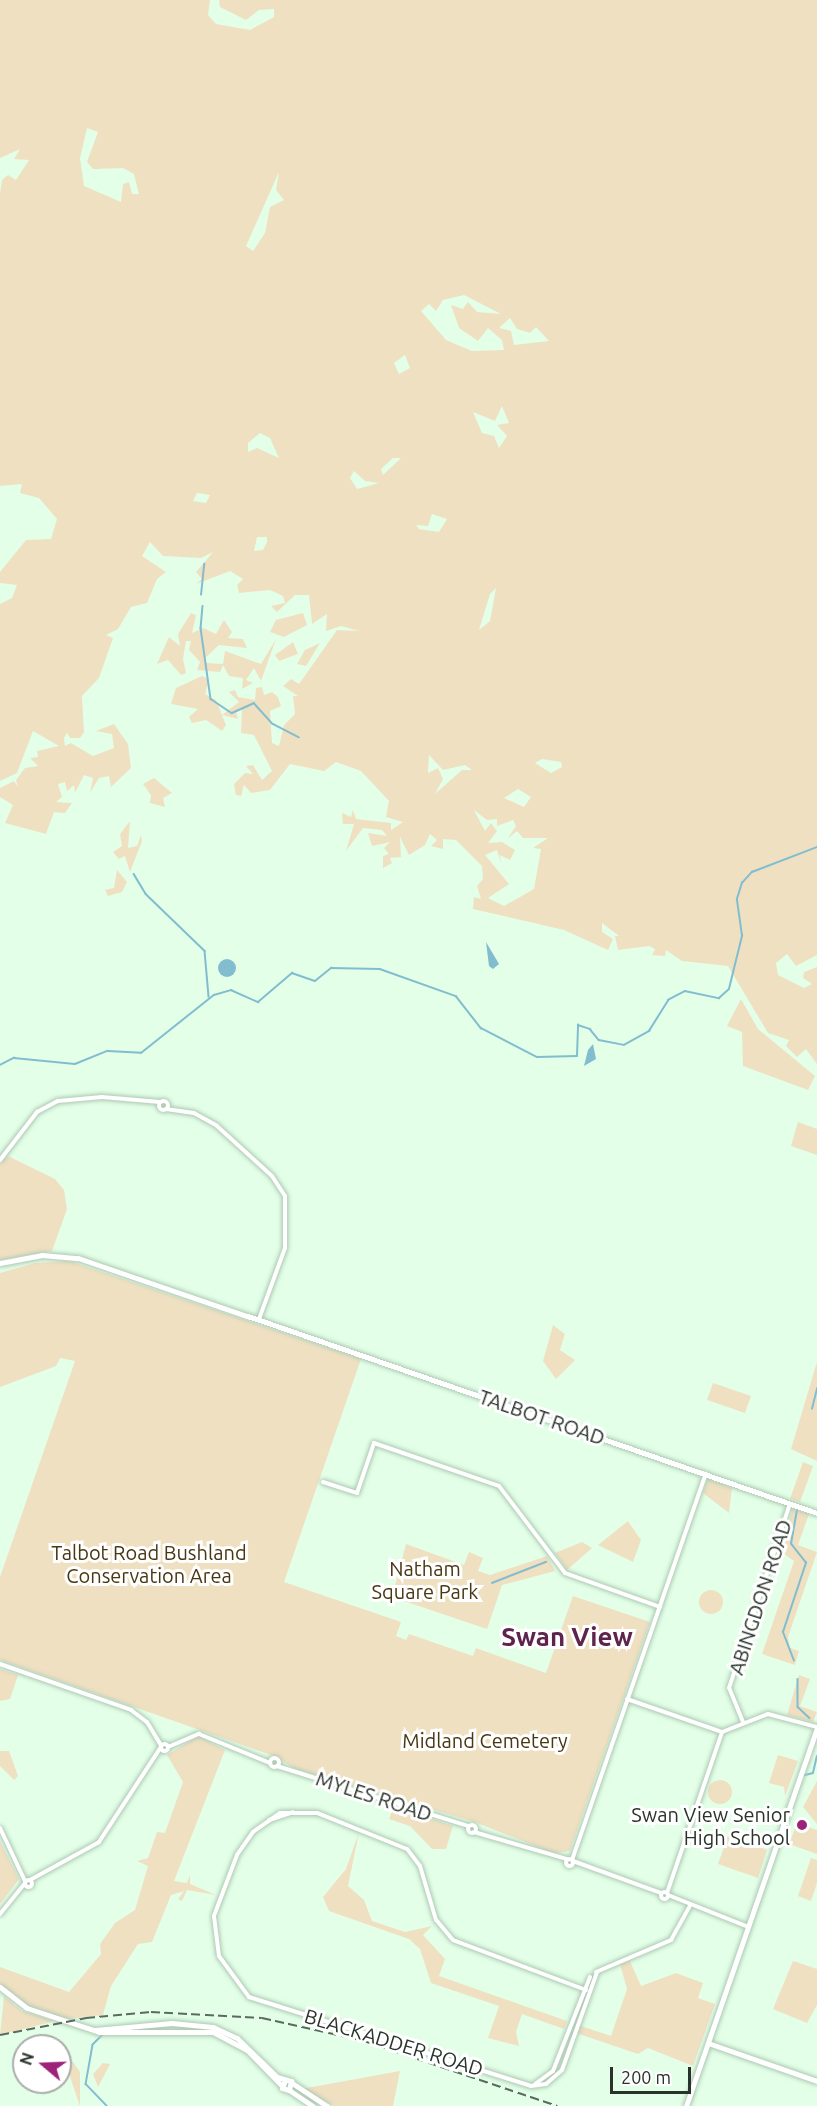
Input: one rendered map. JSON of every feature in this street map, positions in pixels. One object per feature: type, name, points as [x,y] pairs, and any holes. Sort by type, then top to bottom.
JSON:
[{"type":"main road","name":"TALBOT ROAD","points":[[0,1263],[42,1255],[78,1258],[817,1513]]},
{"type":"main road","points":[[686,2106],[817,1727]]},
{"type":"main road","points":[[2,1989],[27,2008],[93,2031],[158,2029]]},
{"type":"main road","points":[[93,2031],[138,2025],[191,2024],[225,2032],[285,2080],[327,2106]]},
{"type":"main road","points":[[138,2025],[223,2036],[249,2052],[282,2086],[314,2106]]},
{"type":"main road","points":[[708,2043],[817,2081]]},
{"type":"main road","points":[[282,2086],[285,2080]]},
{"type":"main road","points":[[289,2090],[292,2083]]},
{"type":"street","points":[[0,1160],[37,1112],[58,1101],[102,1096],[151,1103],[166,1109],[176,1108]]},
{"type":"street","points":[[159,1105],[168,1103],[217,1126],[272,1176],[285,1196],[285,1248],[258,1319]]},
{"type":"street","points":[[166,1109],[168,1103]]},
{"type":"street","points":[[322,1482],[357,1493],[374,1443],[499,1486],[565,1573],[660,1607]]},
{"type":"street","points":[[706,1474],[570,1861],[655,1892],[665,1893],[690,1906],[747,1926]]},
{"type":"street","name":"ABINGDON ROAD","points":[[744,1722],[729,1688],[790,1503]]},
{"type":"street","points":[[0,1664],[131,1710],[164,1745]]},
{"type":"street","points":[[627,1699],[722,1732],[744,1722],[772,1714],[817,1727]]},
{"type":"street","points":[[665,1893],[722,1732]]},
{"type":"street","points":[[0,1914],[18,1890],[28,1882],[37,1879],[106,1835],[139,1774],[164,1745],[199,1734],[271,1761],[276,1766],[278,1761]]},
{"type":"street","name":"MYLES ROAD","points":[[271,1761],[278,1761],[284,1766]]},
{"type":"street","name":"MYLES ROAD","points":[[276,1766],[284,1766],[570,1861]]},
{"type":"street","name":"BLACKADDER ROAD","points":[[529,2085],[258,2000],[240,1987],[219,1956],[214,1916],[240,1848],[269,1820],[293,1812],[324,1815],[398,1843],[420,1866],[436,1920],[453,1940],[584,1988]]},
{"type":"street","points":[[0,1828],[28,1882]]},
{"type":"street","points":[[529,2085],[551,2075],[584,1988],[597,1972],[671,1940],[690,1906]]},
{"type":"street","points":[[529,2085],[546,2084],[559,2074],[570,2044],[575,2015]]},
{"type":"street","points":[[563,2042],[570,2044]]},
{"type":"green space","points":[[0,0],[210,0],[208,15],[216,24],[250,30],[274,17],[274,9],[259,10],[246,20],[220,7],[219,0],[817,0],[817,955],[796,966],[787,954],[776,963],[778,975],[804,988],[812,984],[803,978],[804,972],[817,967],[817,1064],[806,1049],[797,1057],[786,1046],[789,1040],[768,1033],[728,966],[682,961],[666,950],[665,956],[652,955],[655,949],[649,946],[618,950],[615,936],[619,936],[602,923],[602,932],[613,939],[608,950],[564,930],[473,909],[474,897],[481,899],[477,886],[483,879],[482,866],[456,840],[443,839],[443,849],[431,846],[437,840],[430,834],[425,845],[409,855],[400,837],[401,857],[390,858],[392,863],[383,868],[383,856],[389,854],[384,848],[390,842],[372,846],[368,833],[387,836],[382,830],[363,828],[346,851],[354,824],[343,824],[342,813],[351,817],[353,810],[356,819],[391,823],[391,830],[403,822],[386,817],[389,801],[361,771],[336,762],[324,771],[290,764],[270,790],[251,793],[244,785],[241,796],[236,795],[234,784],[245,773],[253,774],[246,766],[253,765],[262,780],[272,771],[254,735],[241,733],[242,709],[236,711],[238,719],[222,715],[239,702],[229,692],[235,690],[238,697],[255,700],[256,688],[262,687],[264,695],[272,692],[278,697],[281,706],[270,711],[272,743],[279,746],[284,725],[295,714],[293,696],[298,696],[283,686],[291,679],[299,684],[337,630],[359,631],[341,626],[326,631],[327,614],[312,624],[309,595],[295,595],[277,612],[271,606],[285,603],[283,596],[270,590],[239,593],[237,585],[243,579],[230,571],[196,584],[202,579],[196,572],[213,552],[201,558],[163,556],[150,542],[142,556],[166,572],[157,579],[147,603],[131,607],[118,629],[106,635],[113,638],[99,678],[82,696],[84,732],[80,738],[70,738],[67,733],[64,738],[65,746],[71,743],[93,756],[114,748],[112,734],[96,731],[114,724],[128,744],[131,768],[111,787],[109,776],[99,778],[90,793],[93,778],[84,775],[75,793],[74,785],[67,791],[65,782],[58,784],[62,797],[56,802],[72,803],[65,813],[54,812],[46,834],[5,823],[13,805],[0,797],[0,788],[14,781],[18,787],[16,780],[25,768],[38,766],[30,758],[38,757],[37,751],[59,746],[33,731],[17,773],[0,781],[0,604],[12,598],[17,585],[0,583],[0,572],[26,540],[51,539],[57,519],[39,498],[20,493],[22,484],[0,486],[0,193],[2,180],[8,175],[16,180],[29,160],[14,159],[20,149],[0,158]],"holes":[[[87,128],[98,132],[87,162],[93,169],[123,168],[134,174],[139,194],[132,194],[129,182],[123,184],[121,202],[84,186],[80,158]],[[279,172],[276,190],[284,200],[270,207],[265,233],[253,251],[246,246]],[[464,295],[501,314],[477,312],[468,302],[463,309],[451,305],[459,328],[478,341],[488,328],[502,340],[504,350],[472,351],[446,340],[421,311],[429,304],[436,311],[443,300]],[[510,318],[517,329],[530,333],[536,327],[549,341],[514,345],[511,331],[499,328]],[[405,355],[410,368],[399,374],[394,363]],[[502,406],[509,423],[497,425],[507,436],[499,448],[494,436],[482,433],[473,412],[495,421]],[[260,433],[270,438],[279,458],[257,448],[248,452],[248,443]],[[393,458],[401,458],[383,475],[381,469]],[[354,471],[365,481],[379,483],[357,489],[350,478]],[[197,493],[210,495],[206,503],[193,501]],[[432,514],[447,519],[439,532],[419,529],[416,525],[428,526]],[[257,537],[267,537],[263,550],[254,551]],[[496,588],[490,621],[479,630],[490,594]],[[429,755],[443,770],[465,765],[472,770],[462,770],[435,794],[443,779],[438,768],[428,773]],[[542,759],[561,762],[562,767],[551,773],[535,763]],[[518,789],[531,797],[524,807],[504,798]],[[474,810],[487,820],[497,819],[497,826],[513,820],[516,826],[508,838],[517,831],[523,838],[548,838],[533,848],[541,849],[534,889],[504,906],[488,898],[509,884],[485,855],[497,850],[501,863],[500,855],[510,860],[515,850],[502,842],[488,843],[497,831],[491,823],[485,831]]]},
{"type":"green space","points":[[191,613],[196,615],[192,633],[203,628],[216,634],[224,620],[232,632],[228,638],[243,639],[247,648],[219,645],[204,659],[207,663],[223,664],[225,651],[261,664],[276,639],[261,681],[254,668],[246,680],[253,683],[242,689],[243,678],[229,676],[223,665],[220,672],[197,670],[200,662],[189,650],[191,641],[186,641],[183,659],[186,673],[181,675],[168,660],[157,664],[169,637],[180,646],[178,634]]},
{"type":"green space","points":[[303,613],[307,625],[284,637],[270,632],[276,620]]},
{"type":"green space","points":[[293,642],[298,654],[279,661],[275,655]]},
{"type":"green space","points":[[320,643],[306,666],[297,664],[305,650]]},
{"type":"green space","points":[[202,676],[209,679],[205,694],[216,700],[226,725],[222,731],[206,720],[192,723],[189,717],[198,709],[171,704],[176,688]]},
{"type":"green space","points":[[154,778],[172,793],[163,798],[165,807],[150,803],[151,795],[143,784]]},
{"type":"green space","points":[[130,821],[128,848],[137,846],[141,835],[142,841],[130,872],[125,856],[119,859],[113,852],[122,846],[120,834]]},
{"type":"green space","points":[[117,870],[127,882],[122,892],[108,896],[105,890],[114,888]]},
{"type":"green space","points":[[741,999],[758,1029],[815,1076],[808,1090],[743,1066],[742,1032],[727,1026]]},
{"type":"green space","points":[[798,1122],[817,1129],[817,1155],[791,1146]]},
{"type":"green space","points":[[8,1156],[55,1179],[64,1190],[67,1209],[52,1251],[0,1260],[0,1163]]},
{"type":"green space","name":"Talbot Road Bushland Conservation Area","points":[[69,1261],[361,1359],[284,1582],[401,1622],[396,1636],[406,1640],[409,1634],[473,1656],[476,1648],[546,1673],[573,1596],[650,1622],[570,1851],[553,1853],[475,1822],[296,1769],[274,1756],[0,1660],[0,1577],[75,1361],[60,1358],[56,1366],[0,1387],[0,1273],[35,1263]]},
{"type":"green space","points":[[553,1325],[565,1334],[560,1350],[575,1360],[556,1379],[543,1361]]},
{"type":"green space","points":[[817,1362],[817,1461],[791,1449]]},
{"type":"green space","points":[[713,1383],[751,1396],[745,1413],[707,1400]]},
{"type":"green space","points":[[803,1462],[813,1466],[800,1502],[790,1499]]},
{"type":"green space","points":[[708,1479],[732,1488],[729,1513],[703,1493]]},
{"type":"green space","points":[[793,1509],[809,1514],[798,1545],[817,1552],[788,1637],[790,1648],[799,1651],[795,1665],[762,1654],[794,1561],[780,1551]]},
{"type":"green space","points":[[628,1521],[641,1540],[633,1562],[598,1545]]},
{"type":"green space","points":[[582,1542],[592,1548],[567,1570],[555,1553]]},
{"type":"green space","name":"Natham Square Park","points":[[406,1544],[464,1565],[469,1552],[483,1558],[478,1571],[490,1575],[547,1556],[555,1571],[502,1585],[487,1629],[392,1597]]},
{"type":"green space","points":[[706,1590],[716,1590],[723,1597],[723,1607],[716,1614],[706,1614],[699,1607],[699,1597]]},
{"type":"green space","points":[[0,1669],[18,1675],[10,1699],[0,1701]]},
{"type":"green space","points":[[799,1675],[810,1679],[800,1706],[817,1712],[813,1722],[787,1715]]},
{"type":"green space","points":[[198,1736],[225,1750],[174,1881],[187,1883],[190,1875],[190,1884],[216,1895],[187,1890],[182,1901],[178,1899],[184,1891],[171,1895],[152,1942],[138,1944],[111,1986],[103,2015],[66,2019],[27,2008],[0,1986],[0,1967],[69,1992],[101,1954],[100,1944],[115,1923],[135,1910],[148,1866],[137,1861],[148,1858],[157,1832],[165,1833],[183,1782],[167,1755]]},
{"type":"green space","points":[[0,1751],[9,1751],[18,1776],[14,1780],[0,1766]]},
{"type":"green space","points":[[778,1755],[798,1761],[785,1796],[784,1787],[769,1783]]},
{"type":"green space","points":[[720,1780],[725,1781],[731,1787],[731,1797],[725,1803],[720,1804],[715,1803],[709,1797],[708,1792],[709,1787],[715,1781]]},
{"type":"green space","points":[[817,1781],[817,1824],[803,1807]]},
{"type":"green space","points":[[394,1806],[453,1826],[446,1849],[432,1849],[410,1826],[389,1819]]},
{"type":"green space","points":[[797,1823],[817,1830],[817,1854],[789,1844]]},
{"type":"green space","points":[[359,1832],[348,1886],[364,1900],[372,1921],[405,1932],[432,1926],[423,1935],[445,1959],[439,1976],[567,2021],[564,2029],[522,2014],[516,2032],[519,2046],[488,2038],[499,2006],[431,1983],[420,1949],[409,1939],[329,1911],[323,1897],[346,1869]]},
{"type":"green space","points":[[729,1833],[767,1850],[758,1878],[718,1864]]},
{"type":"green space","points":[[0,1841],[19,1879],[0,1904]]},
{"type":"green space","points":[[811,1858],[817,1860],[817,1883],[811,1901],[798,1896]]},
{"type":"green space","points":[[630,1961],[641,1986],[676,1973],[703,1983],[698,1998],[715,2004],[693,2066],[648,2048],[638,2054],[576,2033],[578,2025],[611,2036],[627,1989],[620,1964]]},
{"type":"green space","points":[[793,1961],[817,1969],[817,2005],[807,2023],[773,2009]]},
{"type":"green space","points":[[4,1996],[22,2011],[55,2021],[0,2035]]},
{"type":"green space","points":[[72,2062],[80,2072],[80,2106],[72,2083]]},
{"type":"green space","points":[[103,2063],[110,2064],[98,2087],[93,2074]]},
{"type":"green space","points":[[400,2071],[393,2106],[334,2106],[301,2089]]},
{"type":"water","points":[[486,942],[499,964],[493,969],[489,966]]},
{"type":"water","points":[[227,959],[233,962],[236,968],[233,974],[227,977],[221,974],[218,968],[221,962]]},
{"type":"water","points":[[593,1044],[596,1059],[584,1066],[588,1050]]},
{"type":"waterway","points":[[201,595],[204,564]]},
{"type":"waterway","points":[[203,606],[201,628],[211,699],[232,713],[254,703],[273,724],[299,737]]},
{"type":"waterway","points":[[0,1065],[14,1058],[75,1064],[108,1051],[141,1053],[214,995],[231,990],[258,1002],[292,973],[315,981],[331,968],[380,969],[456,996],[481,1028],[537,1057],[577,1056],[578,1025],[590,1029],[599,1040],[624,1045],[649,1031],[668,1000],[685,991],[719,998],[729,989],[742,936],[737,899],[742,883],[752,872],[817,847]]},
{"type":"waterway","points":[[134,874],[146,894],[205,951],[209,997]]},
{"type":"waterway","points":[[812,1409],[817,1389]]},
{"type":"waterway","points":[[794,1661],[783,1632],[806,1563],[791,1544],[797,1510]]},
{"type":"waterway","points":[[492,1583],[546,1562]]},
{"type":"waterway","points":[[798,1679],[798,1707],[810,1718]]},
{"type":"waterway","points":[[805,1775],[813,1773],[817,1756]]},
{"type":"waterway","points":[[103,2035],[93,2045],[86,2084],[107,2106]]},
{"type":"railway","points":[[0,2035],[86,2018],[151,2012],[262,2018],[364,2041],[557,2106]]},
{"type":"place","name":"Swan View Senior High School","points":[[802,1825]]},
{"type":"district","name":"Swan View","points":[[567,1637]]},
{"type":"park label","name":"Midland Cemetery","points":[[485,1740]]}]
